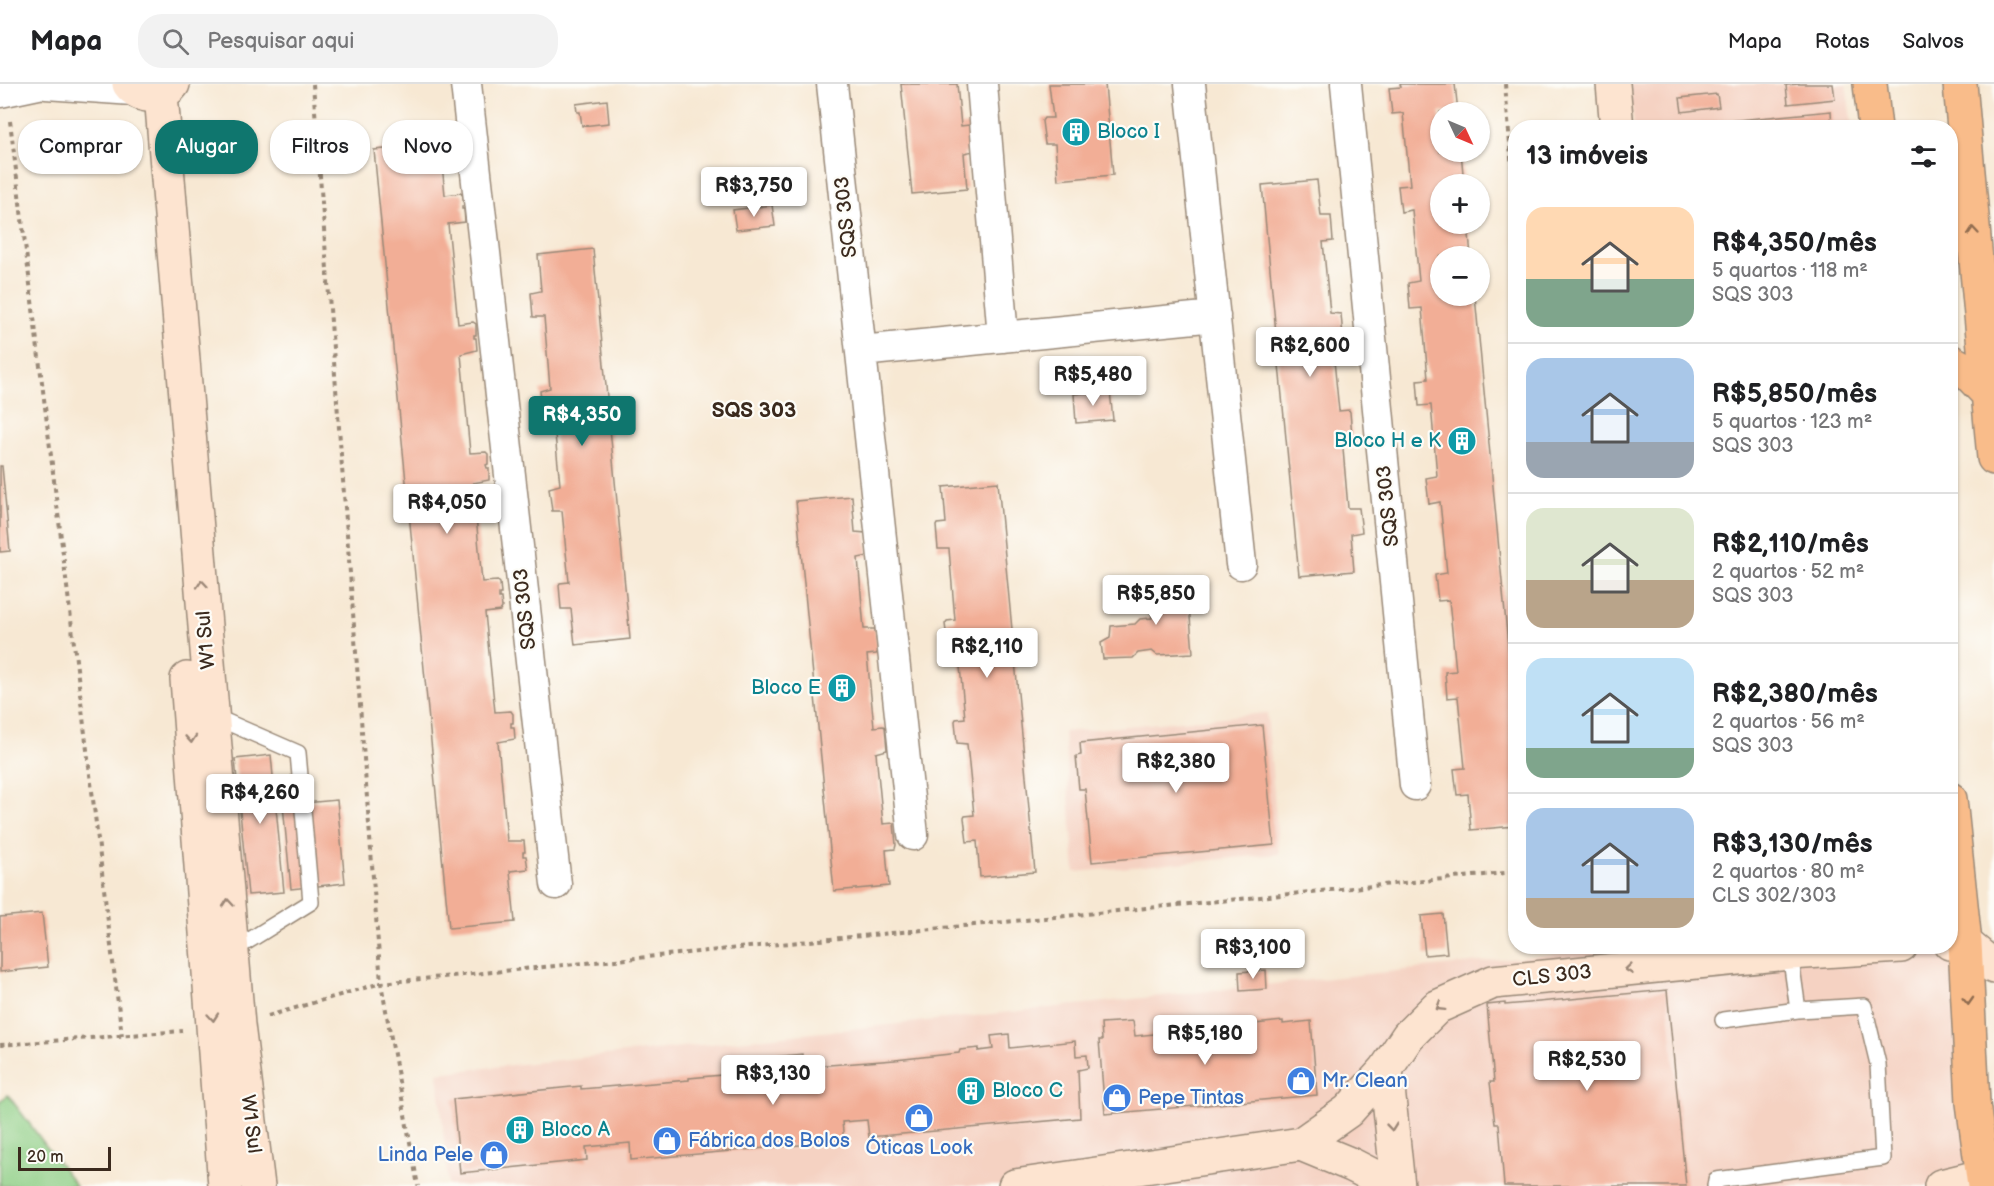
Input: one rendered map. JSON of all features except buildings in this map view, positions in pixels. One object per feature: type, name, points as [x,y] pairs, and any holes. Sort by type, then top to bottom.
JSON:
[{"type":"main road","points":[[1870,84],[1874,120]]},
{"type":"main road","points":[[1960,84],[1994,458]]},
{"type":"main road","points":[[1958,366],[1988,394]]},
{"type":"main road","points":[[1958,953],[1973,1103],[1987,1177]]},
{"type":"street","points":[[3,92],[38,84]]},
{"type":"street","points":[[46,84],[147,89]]},
{"type":"street","name":"SQS 303","points":[[466,84],[556,884]]},
{"type":"street","name":"SQS 303","points":[[832,84],[914,835]]},
{"type":"street","points":[[982,84],[1003,337]]},
{"type":"street","points":[[1190,84],[1241,564]]},
{"type":"street","name":"SQS 303","points":[[1346,84],[1415,785]]},
{"type":"street","points":[[1613,84],[1616,120]]},
{"type":"street","name":"W1 Sul","points":[[147,89],[226,1027],[225,1186]]},
{"type":"street","points":[[861,351],[1215,316]]},
{"type":"street","points":[[1958,944],[1994,967]]},
{"type":"street","name":"CLS 303","points":[[1300,1144],[1348,1111],[1386,1069],[1408,1036],[1437,1007],[1493,982],[1686,955],[1738,954]]},
{"type":"street","name":"W1 Sul","points":[[226,1027],[258,1186]]},
{"type":"street","points":[[1386,1069],[1398,1186]]},
{"type":"street","points":[[1016,1186],[1300,1144],[1352,1165],[1393,1186]]},
{"type":"street","points":[[1941,1186],[1987,1177]]},
{"type":"lane","points":[[201,710],[298,753],[311,902],[220,959]]},
{"type":"lane","points":[[1790,954],[1798,1010]]},
{"type":"lane","points":[[1715,1186],[1716,1180],[1883,1158],[1878,1064],[1864,1006],[1798,1010],[1723,1020]]},
{"type":"path","points":[[313,84],[381,983],[418,1186]]},
{"type":"path","points":[[1505,84],[1508,120]]},
{"type":"path","points":[[3,92],[122,1036]]},
{"type":"path","points":[[0,1045],[226,1027],[381,983],[1508,873]]},
{"type":"shaded area","points":[[1630,84],[1846,84],[1851,120],[1633,120]]},
{"type":"shaded area","points":[[1267,713],[1279,854],[1075,872],[1064,732]]},
{"type":"shaded area","points":[[1556,954],[1951,954],[1982,1186],[448,1186],[438,1073]]},
{"type":"green space","points":[[8,1095],[76,1186],[0,1186],[0,1101]]},
{"type":"place","name":"Bloco I","points":[[1076,132]]},
{"type":"place","name":"Bloco H e K","points":[[1462,441]]},
{"type":"place","name":"Bloco E","points":[[842,688]]},
{"type":"place","name":"Mr. Clean","points":[[1301,1081]]},
{"type":"place","name":"Bloco C","points":[[971,1091]]},
{"type":"place","name":"Pepe Tintas","points":[[1117,1098]]},
{"type":"place","name":"Óticas Look","points":[[919,1118]]},
{"type":"place","name":"Bloco A","points":[[520,1130]]},
{"type":"place","name":"Fábrica dos Bolos","points":[[667,1141]]},
{"type":"place","name":"Linda Pele","points":[[494,1155]]},
{"type":"district","name":"SQS 303","points":[[754,410]]}]
